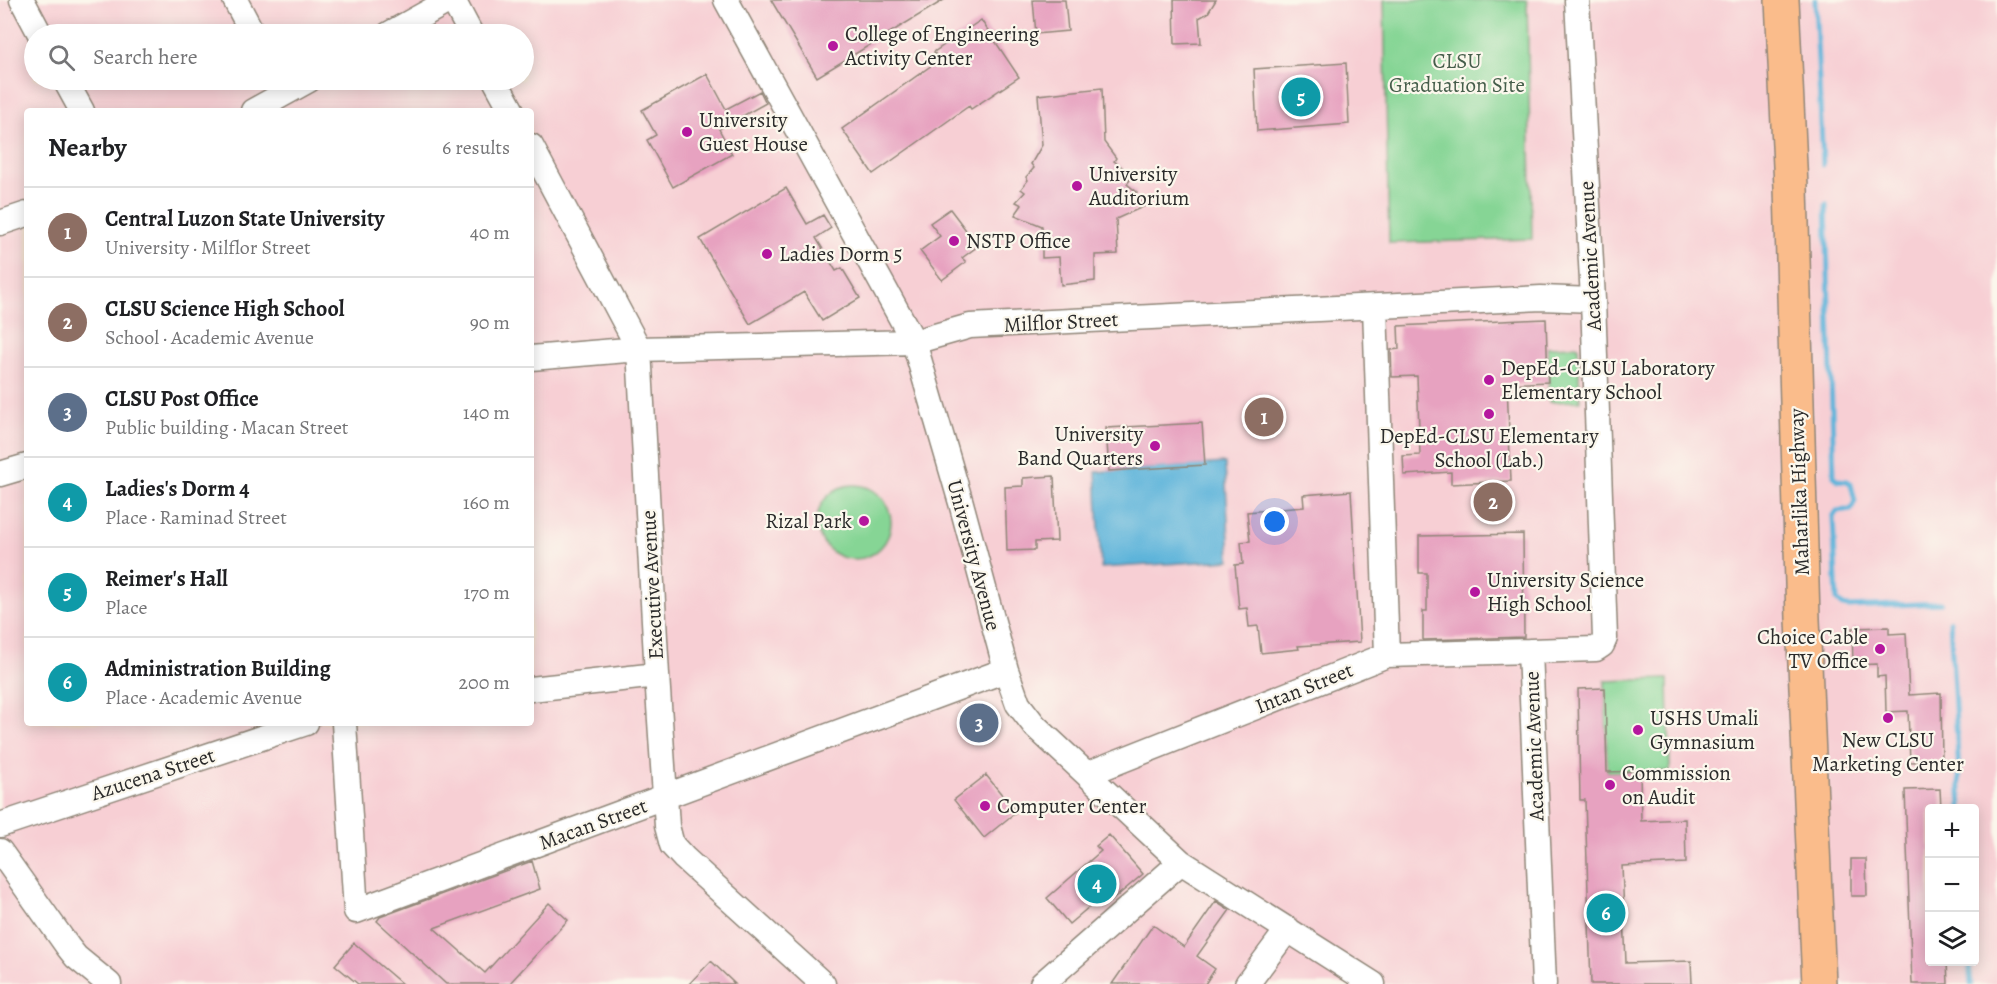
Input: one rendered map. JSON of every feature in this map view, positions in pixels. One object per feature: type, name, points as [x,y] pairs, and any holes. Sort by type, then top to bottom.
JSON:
[{"type":"highway","name":"Maharlika Highway","points":[[1782,0],[1791,198],[1803,619],[1819,984]]},
{"type":"street","points":[[22,0],[35,24]]},
{"type":"street","points":[[234,0],[247,24]]},
{"type":"street","points":[[408,24],[452,0],[465,24]]},
{"type":"street","name":"Academic Avenue","points":[[1544,984],[1530,651],[1596,649],[1604,642],[1593,300],[1577,0]]},
{"type":"street","name":"University Avenue","points":[[731,2],[914,342],[961,502],[1006,670],[1014,694],[1025,714],[1035,726],[1181,862],[1373,984]]},
{"type":"street","points":[[70,90],[80,108]]},
{"type":"street","points":[[500,90],[510,108]]},
{"type":"street","points":[[259,108],[285,95]]},
{"type":"street","name":"Executive Avenue","points":[[534,152],[639,349],[657,675],[669,836],[677,851],[823,984]]},
{"type":"street","points":[[0,223],[24,215]]},
{"type":"street","name":"Milflor Street","points":[[534,358],[639,349],[914,342],[970,326],[1541,298],[1593,300]]},
{"type":"street","points":[[1375,307],[1387,655]]},
{"type":"street","points":[[0,474],[24,467]]},
{"type":"street","name":"Intan Street","points":[[1087,774],[1387,655],[1530,651]]},
{"type":"street","name":"Macan Street","points":[[344,726],[356,911],[1006,670]]},
{"type":"street","points":[[534,689],[657,675]]},
{"type":"street","name":"Azucena Street","points":[[0,825],[297,726]]},
{"type":"street","points":[[0,851],[76,957],[109,984]]},
{"type":"street","points":[[1042,984],[1181,862]]},
{"type":"street","points":[[1247,984],[1287,929]]},
{"type":"shaded area","points":[[0,0],[1997,0],[1997,984],[0,984]]},
{"type":"green space","name":"CLSU Graduation Site","points":[[1384,0],[1527,0],[1532,239],[1389,243]]},
{"type":"green space","points":[[1578,346],[1580,401],[1549,402],[1547,347]]},
{"type":"green space","points":[[854,485],[875,491],[885,501],[891,522],[885,543],[875,553],[854,559],[833,553],[823,543],[817,522],[823,501],[833,491]]},
{"type":"green space","name":"USHS Umali Gymnasium","points":[[1668,679],[1670,771],[1607,772],[1605,681]]},
{"type":"water","points":[[1225,463],[1230,560],[1101,568],[1096,472]]},
{"type":"building","name":"College of Engineering Activity Center","points":[[771,0],[944,0],[817,77]]},
{"type":"building","points":[[1033,0],[1065,0],[1068,31],[1036,34]]},
{"type":"building","points":[[1174,0],[1216,0],[1208,13],[1199,18],[1201,43],[1175,44]]},
{"type":"building","points":[[981,20],[1019,77],[971,109],[969,106],[873,174],[842,129],[939,60],[934,52]]},
{"type":"building","points":[[1346,63],[1349,124],[1257,131],[1254,69]]},
{"type":"building","name":"University Guest House","points":[[707,74],[726,109],[760,91],[766,103],[719,129],[732,154],[673,187],[647,140],[656,135],[642,110]]},
{"type":"building","name":"University Auditorium","points":[[1102,88],[1104,142],[1116,158],[1114,161],[1123,168],[1120,172],[1130,180],[1127,184],[1137,192],[1133,195],[1145,206],[1116,219],[1118,254],[1095,255],[1095,281],[1061,285],[1059,257],[1042,258],[1042,226],[1015,215],[1022,205],[1016,202],[1025,192],[1021,189],[1028,180],[1026,177],[1034,168],[1031,164],[1042,145],[1038,95]]},
{"type":"building","name":"Ladies Dorm 5","points":[[786,188],[807,224],[823,215],[831,228],[816,238],[836,271],[842,268],[860,298],[822,321],[804,292],[750,324],[700,239]]},
{"type":"building","name":"NSTP Office","points":[[950,209],[978,246],[962,258],[966,262],[942,280],[920,251],[940,236],[930,223]]},
{"type":"building","points":[[1546,319],[1548,382],[1507,384],[1511,481],[1451,484],[1451,472],[1404,475],[1403,456],[1420,455],[1417,376],[1392,377],[1391,350],[1399,349],[1398,326]]},
{"type":"building","name":"University Band Quarters","points":[[1202,423],[1205,465],[1109,471],[1106,428]]},
{"type":"building","points":[[1054,476],[1057,541],[1035,542],[1035,550],[1007,551],[1005,487],[1023,486],[1023,478]]},
{"type":"building","points":[[1351,491],[1360,642],[1298,646],[1299,649],[1261,653],[1258,626],[1249,627],[1247,608],[1239,609],[1235,565],[1243,564],[1241,542],[1250,541],[1247,512],[1304,507],[1303,495]]},
{"type":"building","name":"University Science High School","points":[[1523,534],[1524,637],[1423,640],[1423,611],[1427,611],[1427,573],[1419,573],[1419,536]]},
{"type":"building","points":[[1889,627],[1889,634],[1906,633],[1909,695],[1941,693],[1942,761],[1910,762],[1908,711],[1886,712],[1885,676],[1877,677],[1877,664],[1853,665],[1852,628]]},
{"type":"building","points":[[1605,688],[1607,772],[1640,771],[1641,821],[1685,819],[1686,863],[1622,866],[1626,963],[1691,961],[1692,984],[1591,984],[1585,800],[1580,800],[1578,689]]},
{"type":"building","name":"Computer Center","points":[[986,775],[1016,812],[984,838],[954,800]]},
{"type":"building","points":[[1940,789],[1941,804],[1925,804],[1925,966],[1947,966],[1948,984],[1912,984],[1905,790]]},
{"type":"building","points":[[1109,835],[1143,874],[1110,902],[1103,895],[1069,924],[1047,898],[1101,851],[1096,846]]},
{"type":"building","points":[[1851,859],[1866,859],[1867,896],[1851,896]]},
{"type":"building","points":[[532,861],[540,889],[434,928],[485,973],[549,903],[568,920],[509,984],[446,984],[377,921],[380,917]]},
{"type":"building","points":[[1216,901],[1230,910],[1197,956],[1215,969],[1205,984],[1112,984],[1153,925],[1184,947]]},
{"type":"building","points":[[354,943],[402,984],[358,984],[335,965]]},
{"type":"building","points":[[711,961],[735,984],[689,984]]},
{"type":"waterway","points":[[1815,0],[1823,165]]},
{"type":"waterway","points":[[1826,204],[1834,476],[1838,480],[1851,484],[1855,501],[1851,509],[1837,511],[1833,517],[1837,600],[1843,606],[1848,607],[1941,603]]},
{"type":"waterway","points":[[1950,621],[1961,804]]},
{"type":"waterway","points":[[1969,966],[1971,984]]},
{"type":"place","name":"College of Engineering Activity Center","points":[[833,46]]},
{"type":"place","name":"Reimer's Hall","points":[[1301,97]]},
{"type":"place","name":"University Guest House","points":[[687,132]]},
{"type":"place","name":"University Auditorium","points":[[1077,186]]},
{"type":"place","name":"NSTP Office","points":[[954,241]]},
{"type":"place","name":"Ladies Dorm 5","points":[[767,254]]},
{"type":"place","name":"DepEd-CLSU Laboratory Elementary School","points":[[1489,380]]},
{"type":"place","name":"DepEd-CLSU Elementary School (Lab.)","points":[[1489,414]]},
{"type":"place","name":"Central Luzon State University","points":[[1264,417]]},
{"type":"place","name":"University Band Quarters","points":[[1155,446]]},
{"type":"place","name":"CLSU Science High School","points":[[1493,502]]},
{"type":"place","name":"Rizal Park","points":[[864,521]]},
{"type":"place","name":"University Science High School","points":[[1475,592]]},
{"type":"place","name":"Choice Cable TV Office","points":[[1880,649]]},
{"type":"place","name":"New CLSU Marketing Center","points":[[1888,718]]},
{"type":"place","name":"CLSU Post Office","points":[[979,723]]},
{"type":"place","name":"USHS Umali Gymnasium","points":[[1638,730]]},
{"type":"place","name":"Commission on Audit","points":[[1610,785]]},
{"type":"place","name":"Computer Center","points":[[985,806]]},
{"type":"place","name":"Ladies's Dorm 4","points":[[1097,884]]},
{"type":"place","name":"Administration Building","points":[[1606,913]]}]
